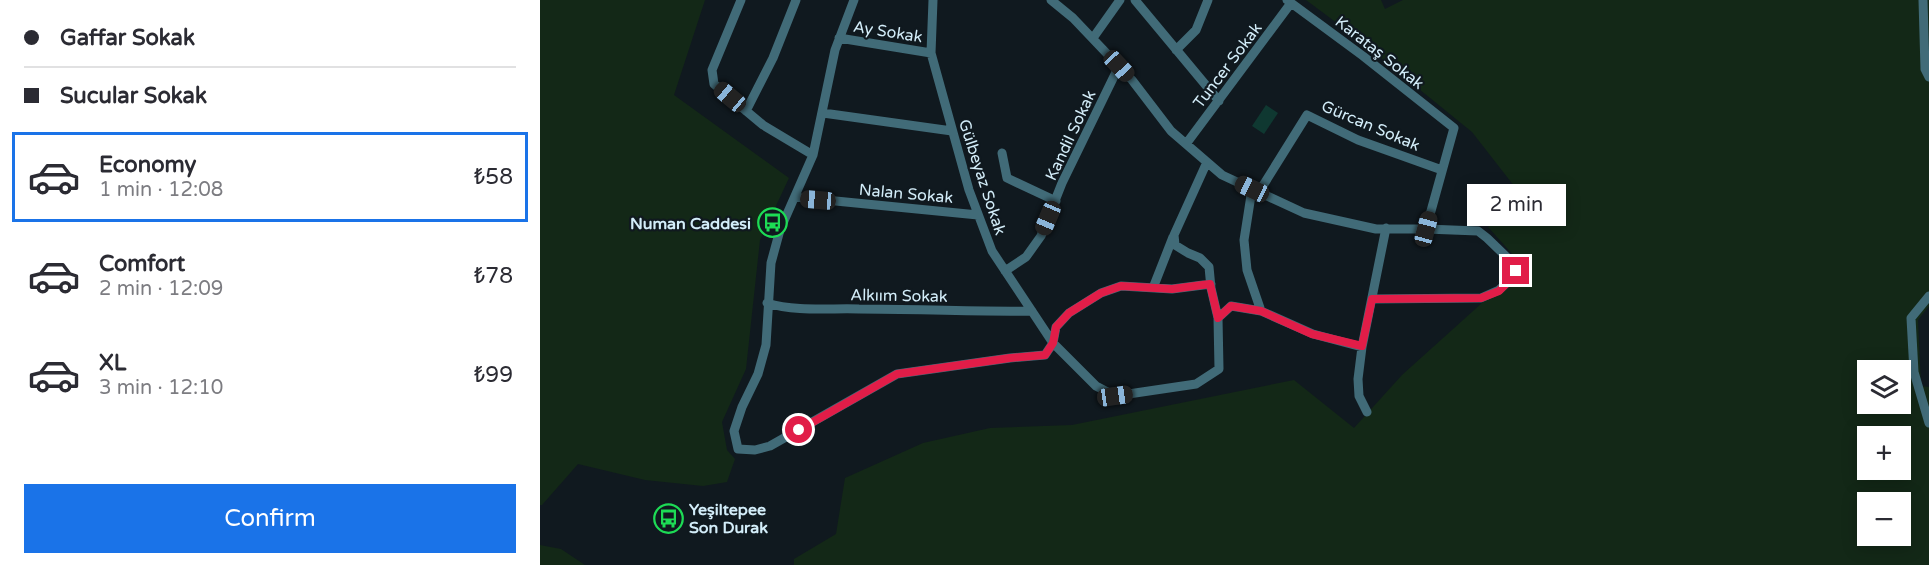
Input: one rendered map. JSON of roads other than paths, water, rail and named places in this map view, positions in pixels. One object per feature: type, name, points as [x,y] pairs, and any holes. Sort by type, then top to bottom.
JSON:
[{"type":"street","points":[[741,0],[712,70],[714,84],[763,125],[813,155]]},
{"type":"street","points":[[746,111],[773,58],[796,0]]},
{"type":"street","points":[[854,0],[835,50],[813,155],[780,230],[771,264],[766,345],[758,374],[742,407],[734,431],[738,449],[755,450],[770,447],[897,374],[1045,355],[1053,343],[1056,327],[1069,313],[1101,293],[1121,286],[1172,289],[1210,284]]},
{"type":"street","name":"Gülbeyaz Sokak","points":[[933,0],[931,53],[969,190],[992,252],[1053,343],[1096,386],[1115,396],[1196,384],[1219,369],[1218,318]]},
{"type":"street","points":[[1051,0],[1073,18],[1119,66],[1171,131],[1222,176],[1304,213],[1376,228],[1478,231],[1517,267],[1513,277],[1499,291],[1481,298],[1372,299]]},
{"type":"street","points":[[1093,38],[1120,0]]},
{"type":"street","points":[[1135,0],[1219,101]]},
{"type":"street","points":[[1176,50],[1196,30],[1208,0]]},
{"type":"street","points":[[1923,0],[1925,69],[1929,76]]},
{"type":"street","name":"Tuncer Sokak","points":[[1186,144],[1289,2]]},
{"type":"street","name":"Karataş Sokak","points":[[1289,2],[1363,56],[1454,129],[1442,170]]},
{"type":"street","name":"Ay Sokak","points":[[839,38],[931,53]]},
{"type":"street","name":"Kandil Sokak","points":[[1005,271],[1026,257],[1041,236],[1119,66]]},
{"type":"street","points":[[823,113],[952,131]]},
{"type":"street","name":"Gürcan Sokak","points":[[1255,191],[1306,115],[1358,140],[1442,170]]},
{"type":"street","points":[[1002,153],[1007,177],[1056,201]]},
{"type":"street","points":[[1153,288],[1207,162]]},
{"type":"street","points":[[1426,229],[1442,170]]},
{"type":"street","points":[[1255,191],[1244,240],[1247,270],[1261,311]]},
{"type":"street","name":"Nalan Sokak","points":[[795,197],[978,215]]},
{"type":"street","points":[[1367,412],[1359,396],[1358,379],[1362,346],[1386,228]]},
{"type":"street","points":[[1174,235],[1175,245],[1200,258],[1209,267],[1210,284],[1218,318],[1231,306],[1261,311],[1312,334],[1362,346]]},
{"type":"street","points":[[1929,296],[1911,318],[1914,372],[1929,423]]},
{"type":"street","name":"Alkıım Sokak","points":[[767,303],[780,307],[841,309],[962,312],[1032,310]]},
{"type":"place","name":"Numan Caddesi","points":[[772,223]]},
{"type":"place","name":"Yeşiltepee Son Durak","points":[[668,518]]}]
